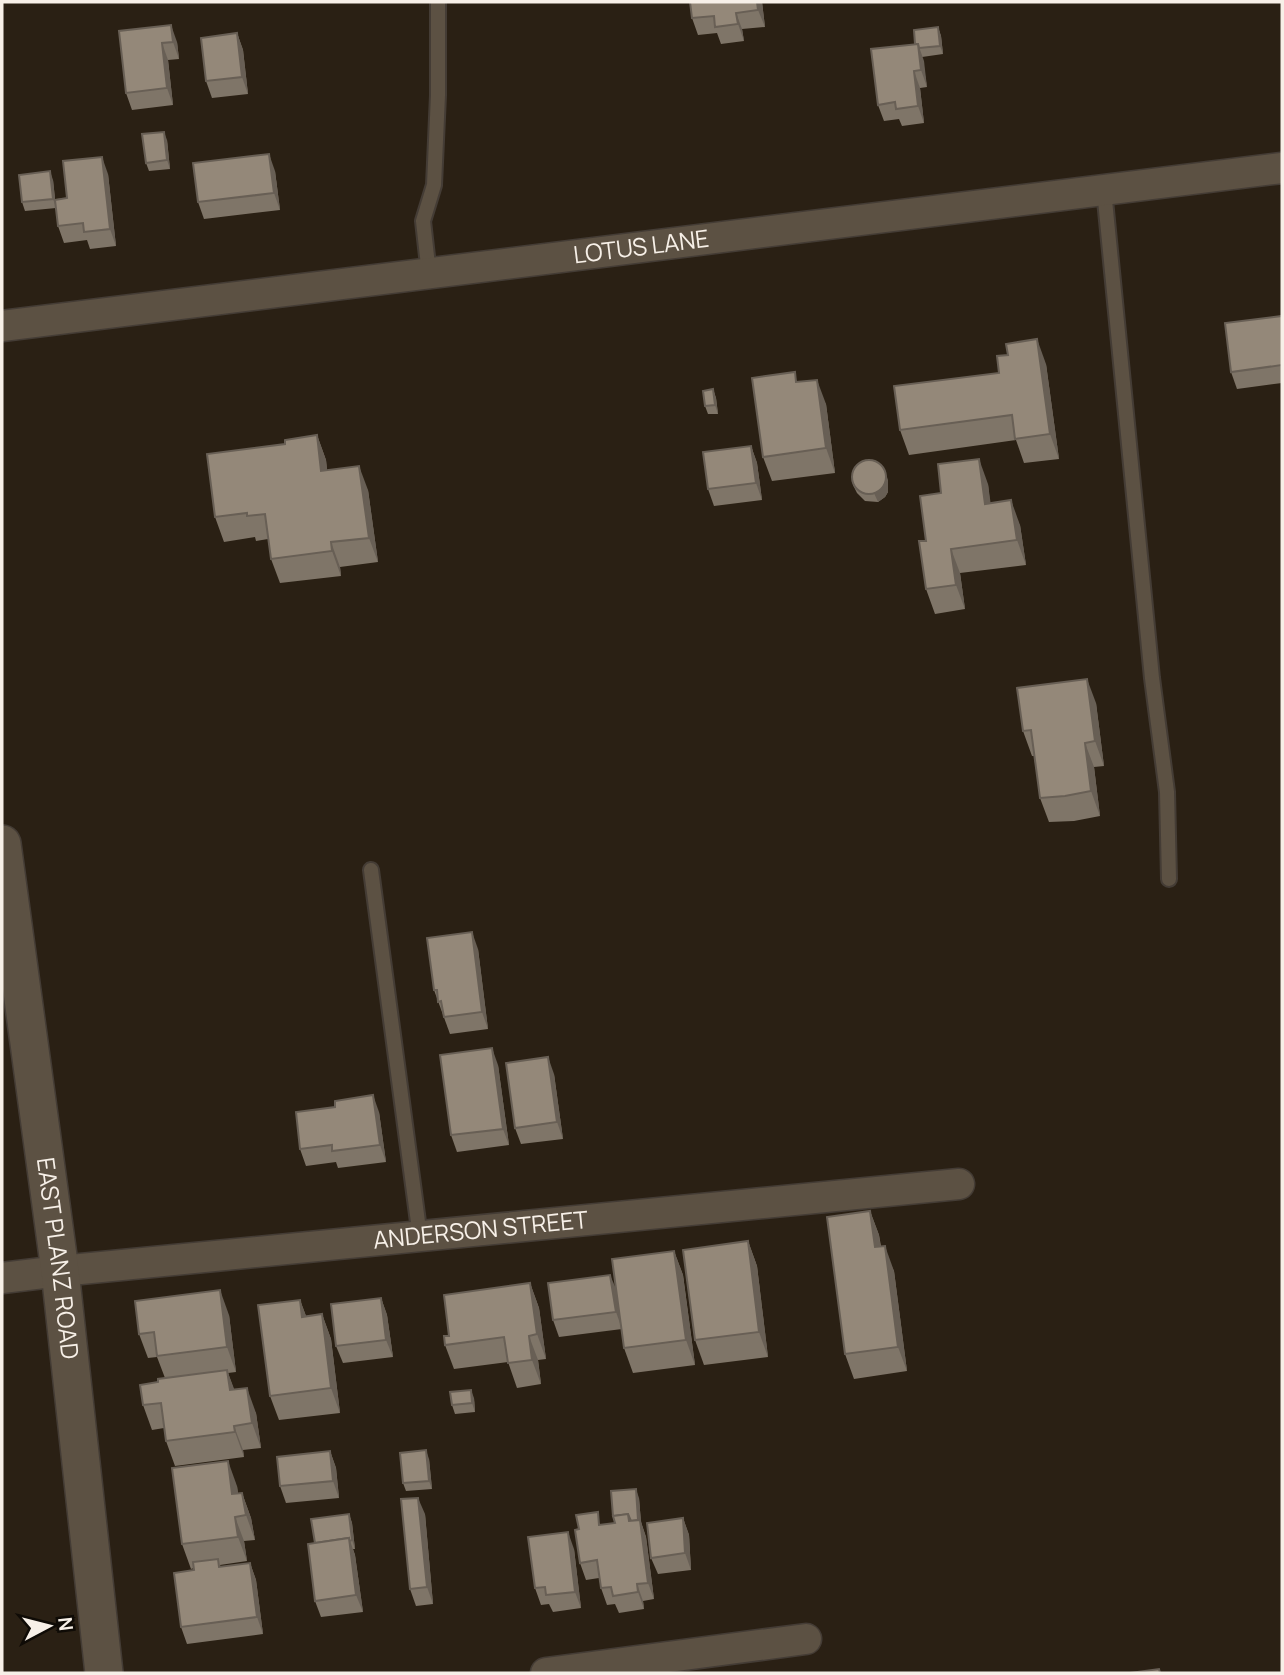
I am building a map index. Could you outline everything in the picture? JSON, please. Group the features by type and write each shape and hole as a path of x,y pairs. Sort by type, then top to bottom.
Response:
{"street":[{"name":"LOTUS LANE","path":"2,326 1282,168"},
{"name":"EAST PLANZ ROAD","path":"2,844 60,1271 104,1673"},
{"name":"ANDERSON STREET","path":"2,1279 60,1271 959,1184"},
{"path":"547,1673 806,1639"}],"lane":[{"path":"429,274 423,220 434,185 438,2"},
{"path":"1104,190 1152,678 1167,792 1169,879"},
{"path":"371,870 420,1237"}],"building":[{"path":"690,2 757,2 758,10 736,13 738,24 715,27 714,16 692,18"},
{"path":"171,25 173,42 162,43 167,88 126,93 119,31"},
{"path":"938,27 940,46 919,48 918,44 915,44 914,30"},
{"path":"237,33 242,77 206,81 201,38"},
{"path":"918,44 921,70 914,71 918,106 896,109 895,102 878,105 871,49"},
{"path":"164,132 167,160 146,163 142,134"},
{"path":"269,154 274,193 198,202 193,163"},
{"path":"102,157 110,229 84,232 83,223 58,226 55,200 67,198 63,161"},
{"path":"50,171 53,199 22,202 19,175"},
{"path":"1282,316 1282,365 1231,372 1225,323"},
{"path":"1037,339 1050,434 1015,439 1012,415 900,430 894,386 999,373 997,356 1008,355 1006,344"},
{"path":"795,372 796,382 817,380 826,448 763,457 752,378"},
{"path":"713,389 715,405 705,406 703,391"},
{"path":"317,435 321,471 359,466 369,538 331,542 332,551 271,559 265,514 215,517 207,454 285,444 285,440"},
{"path":"751,446 756,483 708,489 703,452"},
{"path":"979,459 985,504 1011,500 1017,540 951,549 956,585 926,589 919,541 926,541 920,496 941,493 938,464"},
{"path":"869,460 881,465 886,477 881,489 869,494 857,489 852,477 857,465"},
{"path":"1087,679 1095,741 1085,743 1091,791 1040,798 1031,730 1023,731 1017,688"},
{"path":"472,932 482,1012 444,1017 437,990 434,990 427,938"},
{"path":"492,1048 503,1129 451,1135 440,1055"},
{"path":"548,1057 557,1122 515,1128 506,1063"},
{"path":"373,1095 380,1145 332,1151 332,1145 300,1149 296,1112 335,1107 335,1101"},
{"path":"870,1211 875,1247 885,1246 898,1347 845,1354 827,1217"},
{"path":"748,1241 759,1332 695,1340 683,1250"},
{"path":"674,1251 686,1340 624,1348 612,1259"},
{"path":"610,1275 616,1312 553,1320 548,1283"},
{"path":"530,1283 537,1334 529,1336 532,1360 508,1363 504,1337 445,1345 444,1336 449,1336 444,1295"},
{"path":"220,1290 227,1347 157,1356 154,1332 139,1334 135,1301"},
{"path":"381,1298 386,1340 336,1346 331,1304"},
{"path":"300,1300 302,1317 322,1314 331,1388 270,1396 258,1305"},
{"path":"227,1370 230,1390 247,1388 252,1423 234,1426 235,1432 166,1441 161,1403 143,1405 140,1385 158,1382 158,1379"},
{"path":"471,1390 472,1403 452,1405 450,1392"},
{"path":"426,1450 429,1481 403,1483 400,1453"},
{"path":"330,1451 333,1481 280,1486 277,1457"},
{"path":"228,1461 232,1494 242,1493 246,1515 235,1517 238,1537 182,1544 172,1468"},
{"path":"636,1489 638,1520 631,1521 628,1514 613,1516 611,1491"},
{"path":"418,1498 427,1587 410,1589 401,1499"},
{"path":"598,1512 599,1525 615,1523 613,1516 628,1514 629,1521 640,1520 648,1583 637,1584 638,1592 613,1596 611,1587 601,1588 597,1560 580,1563 575,1530 579,1529 576,1515"},
{"path":"349,1514 352,1540 349,1541 349,1538 315,1543 311,1519"},
{"path":"683,1518 685,1553 651,1558 647,1523"},
{"path":"568,1532 575,1592 546,1595 545,1587 535,1588 528,1537"},
{"path":"349,1538 356,1595 315,1601 308,1544"},
{"path":"218,1559 219,1567 250,1563 257,1617 181,1627 174,1573 194,1570 193,1562"},
{"path":"1159,1669 1160,1673 1130,1673"}]}
